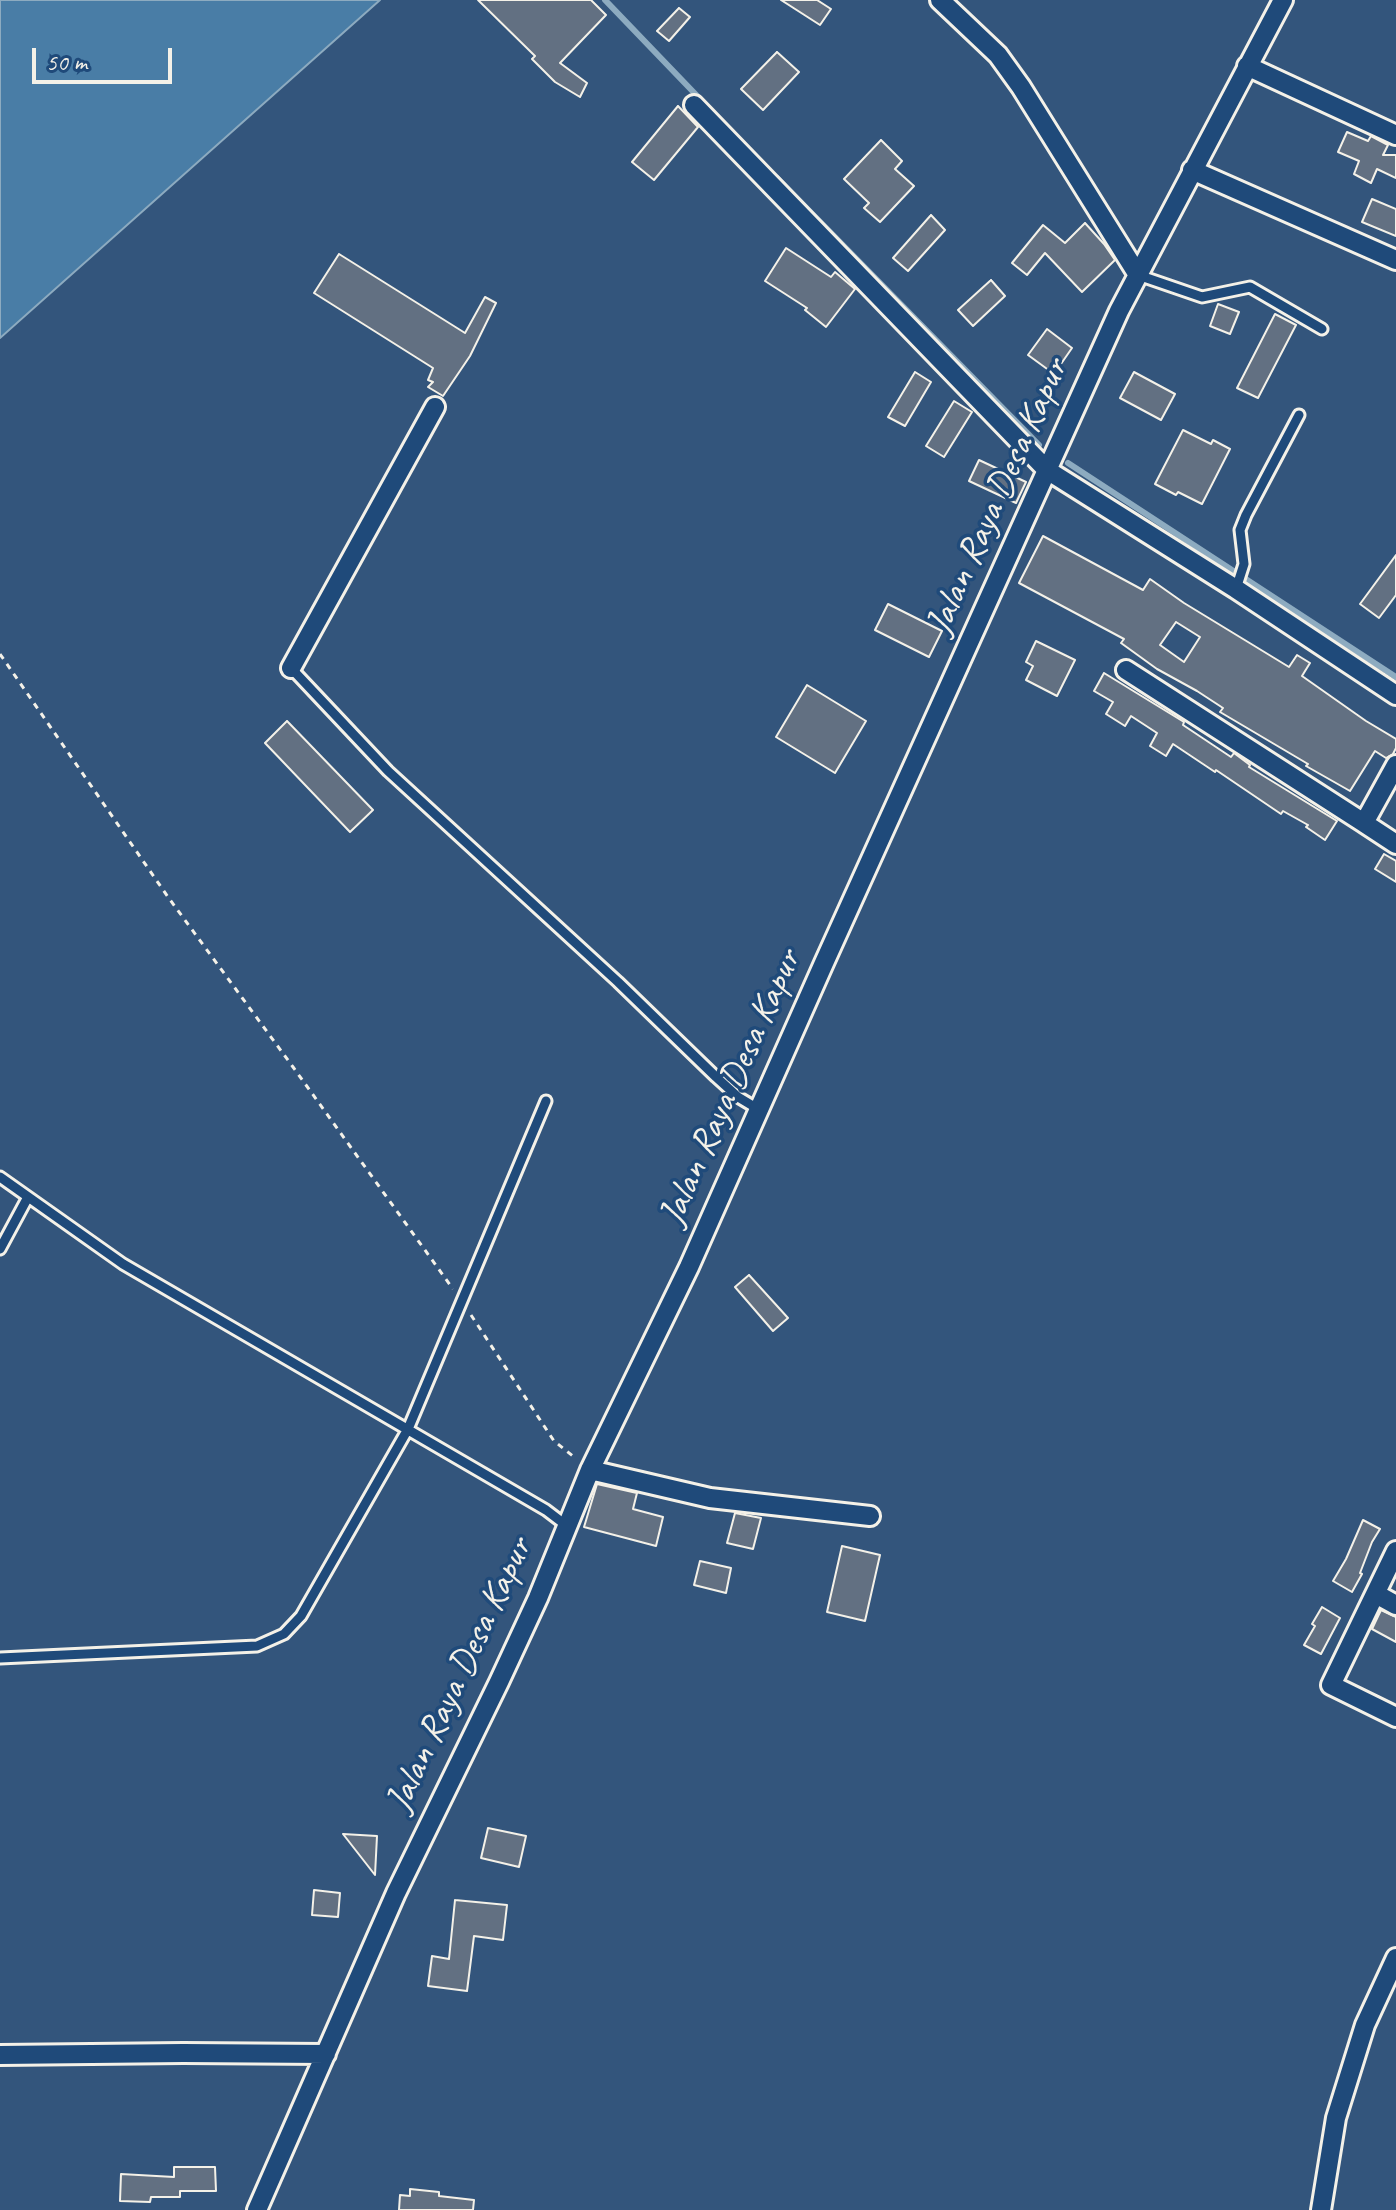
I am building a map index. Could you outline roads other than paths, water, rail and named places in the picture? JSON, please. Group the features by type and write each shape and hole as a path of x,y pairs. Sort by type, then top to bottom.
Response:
{"street":[{"path":"940,0 998,55 1014,77 1138,275"},
{"name":"Jalan Raya Desa Kapur","path":"257,2210 396,1893 538,1598 590,1470 689,1267 1047,470 1138,275 1282,0"},
{"path":"1247,66 1396,135"},
{"path":"694,105 1047,470 1236,588 1396,695"},
{"path":"1192,170 1396,260"},
{"path":"291,668 435,407"},
{"path":"1126,670 1396,844"},
{"path":"1364,823 1396,765"},
{"path":"590,1470 710,1498 870,1516"},
{"path":"1396,1551 1331,1685 1396,1717"},
{"path":"1376,1594 1396,1605"},
{"path":"1321,2210 1336,2118 1365,2025 1396,1958"},
{"path":"0,2055 326,2054"}],"lane":[{"path":"1138,275 1202,297 1250,287 1322,329"},
{"path":"1236,588 1244,564 1240,530 1299,415"},
{"path":"291,668 388,771 618,982 716,1077 738,1097 758,1109"},
{"path":"0,1658 257,1646 284,1634 301,1616 408,1429 546,1101"},
{"path":"0,1177 123,1264 546,1510 567,1526"},
{"path":"0,1249 28,1197"}],"water":[{"path":"0,0 380,0 0,338"}],"waterway":[{"path":"605,0 702,101"},
{"path":"777,178 1039,445"},
{"path":"1068,463 1396,677"}]}
